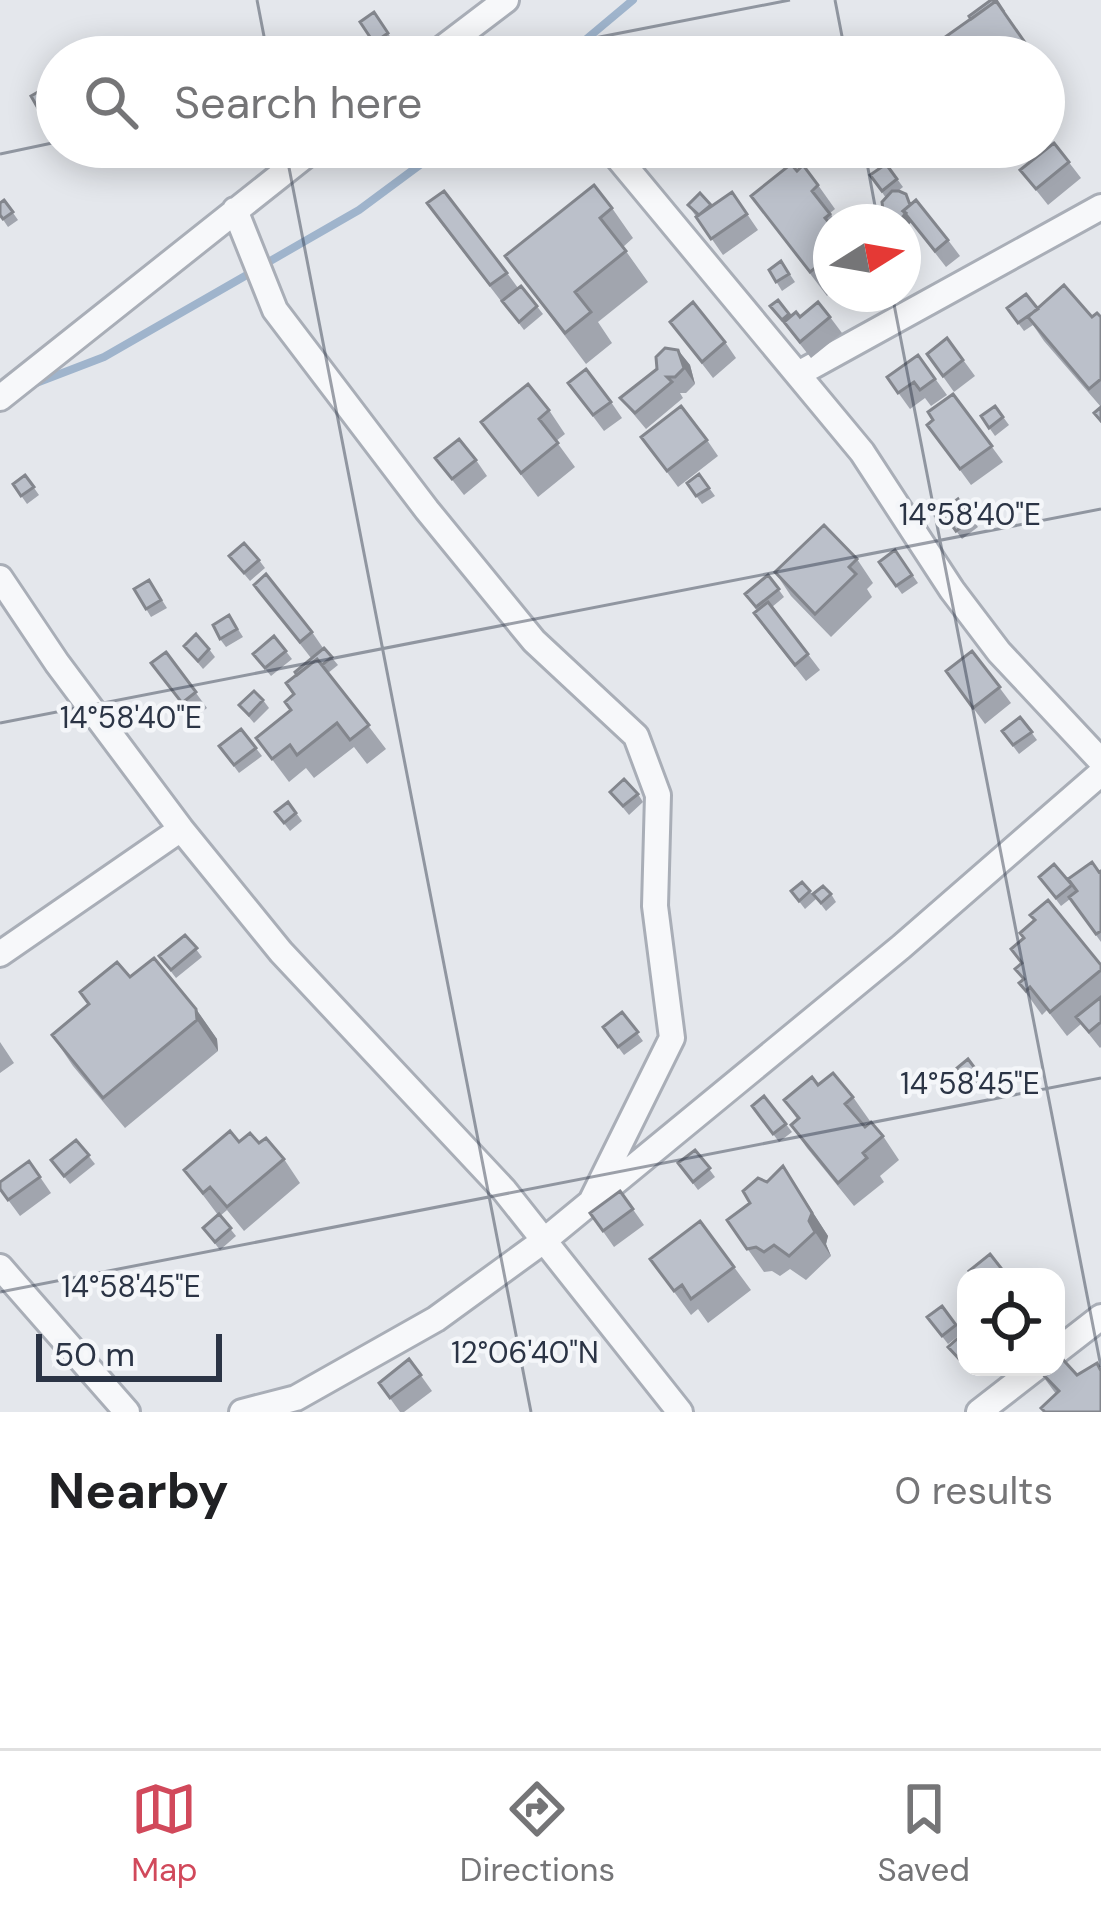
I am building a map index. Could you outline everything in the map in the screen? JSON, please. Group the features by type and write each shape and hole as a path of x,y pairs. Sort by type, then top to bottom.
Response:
{"street":[{"path":"458,36 506,0"},
{"path":"0,398 289,168"},
{"path":"627,168 862,452 952,590 999,652 1101,761"},
{"path":"235,209 275,310 534,641 636,736 651,776 658,796 655,906 672,1038 591,1202"},
{"path":"800,373 1099,212"},
{"path":"0,578 181,829 281,952 546,1239 680,1412"},
{"path":"242,1412 296,1398 396,1342 436,1319 546,1239 902,947 1101,773"},
{"path":"0,954 181,829"},
{"path":"0,1268 127,1412"},
{"path":"1065,1345 1101,1317"},
{"path":"979,1412 1025,1376"}],"building":[{"path":"996,0 1004,12 996,1 971,19 969,16"},
{"path":"996,1 1020,36 947,36"},
{"path":"374,12 388,33 369,36 360,22"},
{"path":"786,168 805,168 818,185 812,191 822,204 813,204 810,272 751,196"},
{"path":"889,168 897,179 882,191 870,175"},
{"path":"1023,168 1062,168 1036,189"},
{"path":"594,185 612,208 600,218 626,251 575,292 591,312 565,333 505,256"},
{"path":"444,191 507,273 490,285 427,203"},
{"path":"892,191 899,191 910,204 882,204"},
{"path":"732,192 747,214 711,239 696,217"},
{"path":"700,193 711,205 699,215 688,205"},
{"path":"4,200 13,212 3,219 0,203"},
{"path":"921,206 948,240 935,251 921,234"},
{"path":"781,261 789,274 776,282 769,270"},
{"path":"1064,285 1092,317 1097,313 1101,317 1101,379 1089,389 1028,317"},
{"path":"521,286 537,306 519,322 502,301"},
{"path":"1026,294 1038,309 1018,323 1007,308"},
{"path":"778,300 789,314 782,320 770,306"},
{"path":"693,302 725,342 702,362 670,322"},
{"path":"813,306 813,312 826,312 830,317 800,342 784,322 796,312 800,317"},
{"path":"947,338 963,360 943,376 927,354"},
{"path":"665,348 678,350 684,368 675,377 667,377 672,382 635,413 620,398 657,369 656,357"},
{"path":"918,355 935,379 920,390 914,382 898,393 887,377"},
{"path":"586,369 611,402 593,415 568,383"},
{"path":"528,384 549,410 539,419 558,443 521,473 481,422"},
{"path":"953,394 992,446 960,469 927,425 933,420 928,412"},
{"path":"681,406 707,440 667,471 641,437"},
{"path":"995,406 1003,417 989,428 981,416"},
{"path":"459,439 476,460 452,479 435,458"},
{"path":"699,474 709,488 696,496 687,483"},
{"path":"25,475 34,487 21,496 13,484"},
{"path":"958,499 972,519 956,531 942,511"},
{"path":"824,525 857,559 849,567 856,574 815,614 775,572"},
{"path":"244,543 259,560 244,573 229,556"},
{"path":"895,550 912,575 896,586 879,562"},
{"path":"266,574 312,632 300,642 254,585"},
{"path":"768,575 779,589 756,607 745,594"},
{"path":"149,580 161,600 146,609 134,589"},
{"path":"768,602 808,654 795,665 754,613"},
{"path":"229,615 237,629 220,639 213,625"},
{"path":"196,634 209,649 198,661 184,646"},
{"path":"274,636 286,651 265,668 253,654"},
{"path":"324,648 332,657 322,665 317,659 297,675 295,672"},
{"path":"972,651 1000,687 973,708 946,671"},
{"path":"166,652 196,692 182,703 151,663"},
{"path":"317,659 369,725 350,740 337,723 297,755 290,745 272,759 256,738 291,710 285,702 294,694 286,683"},
{"path":"254,691 263,700 249,715 239,705"},
{"path":"1020,717 1032,732 1013,745 1002,731"},
{"path":"241,729 256,748 234,765 219,746"},
{"path":"624,779 638,794 623,806 610,792"},
{"path":"288,802 296,813 284,823 275,812"},
{"path":"1092,862 1101,871 1101,931 1096,934 1069,897 1077,891 1068,879"},
{"path":"1054,864 1072,885 1056,898 1039,877"},
{"path":"802,882 810,891 799,901 791,891"},
{"path":"823,886 831,894 821,903 813,894"},
{"path":"1048,900 1101,965 1101,970 1050,1012 1030,987 1026,991 1019,983 1024,979 1015,969 1022,963 1011,949 1035,920 1030,915"},
{"path":"185,935 197,948 171,970 159,956"},
{"path":"154,958 196,1009 197,1020 103,1098 52,1035 89,1004 80,992 117,962 130,977"},
{"path":"1101,997 1101,1022 1089,1032 1076,1017"},
{"path":"622,1012 638,1032 618,1047 603,1027"},
{"path":"968,1059 980,1075 968,1084 957,1068"},
{"path":"833,1073 853,1097 845,1104 865,1127 871,1122 883,1136 863,1153 867,1158 838,1183 791,1125 799,1118 784,1100 812,1077 818,1085"},
{"path":"764,1096 786,1124 773,1134 752,1106"},
{"path":"230,1131 239,1142 250,1133 259,1143 266,1138 284,1159 227,1207 210,1187 203,1193 184,1170"},
{"path":"76,1140 89,1155 64,1176 51,1160"},
{"path":"695,1150 710,1168 693,1182 678,1163"},
{"path":"29,1161 40,1177 8,1200 0,1182"},
{"path":"783,1166 812,1213 809,1221 815,1232 789,1256 774,1245 764,1252 747,1249 727,1220 750,1203 743,1191 758,1178 767,1182"},
{"path":"620,1191 633,1209 603,1231 590,1213"},
{"path":"219,1214 231,1228 215,1242 203,1228"},
{"path":"700,1221 734,1267 691,1299 682,1285 674,1291 650,1259"},
{"path":"990,1254 1001,1268 973,1268"},
{"path":"942,1306 956,1325 942,1336 927,1317"},
{"path":"409,1359 421,1375 390,1398 379,1383"},
{"path":"1065,1362 1077,1375 1097,1363 1101,1412 1045,1412 1041,1408 1059,1391 1045,1376 1065,1376"}],"waterway":[{"path":"590,36 633,0"},
{"path":"265,264 359,210 416,168"},
{"path":"31,385 104,357 252,272"}]}
